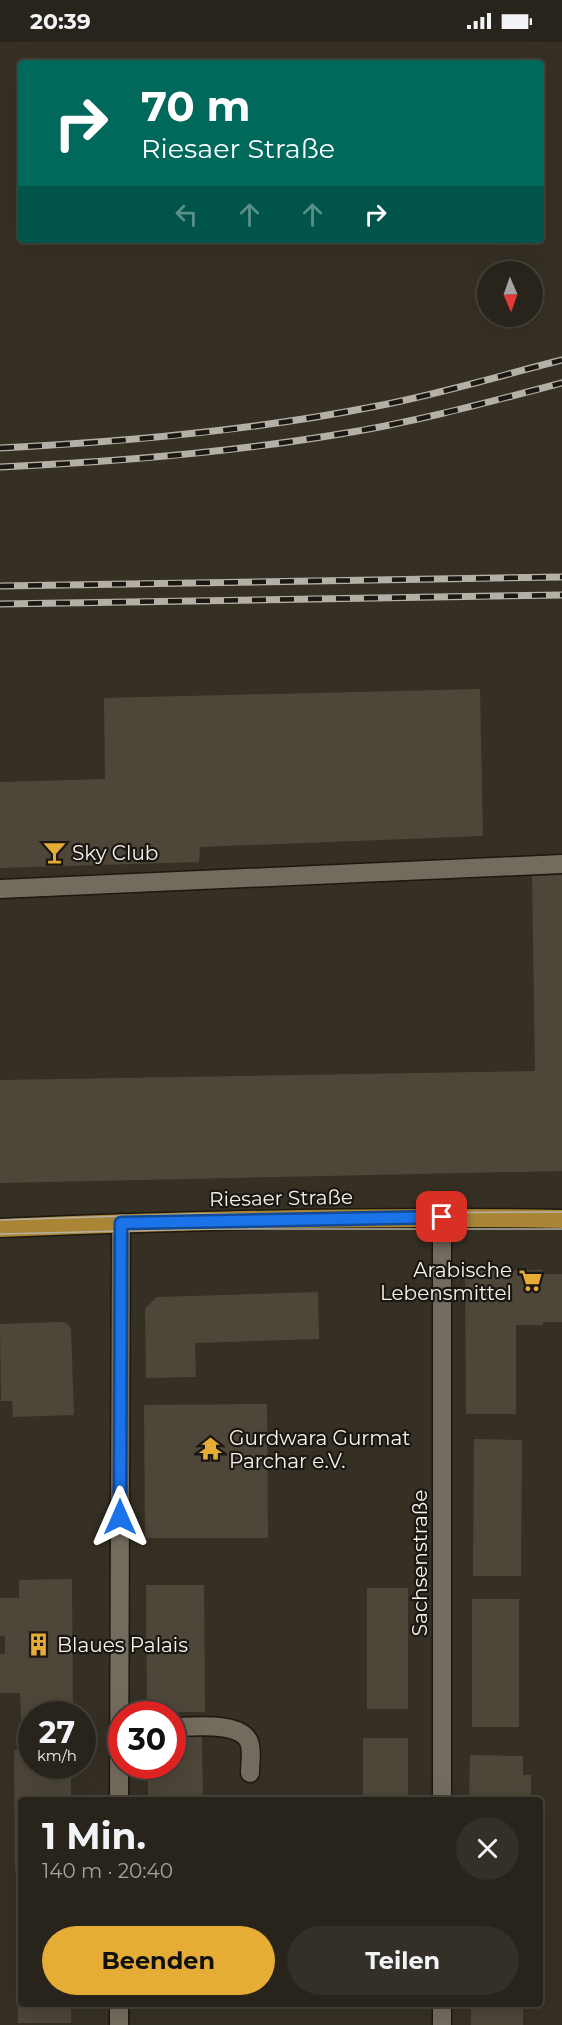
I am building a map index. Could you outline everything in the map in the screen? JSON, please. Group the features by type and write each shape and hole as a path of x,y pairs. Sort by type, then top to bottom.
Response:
{"main road":[{"name":"Riesaer Straße","path":"0,1228 121,1223 442,1217 562,1219"}],"street":[{"path":"0,889 562,864"},
{"name":"Sachsenstraße","path":"442,1217 442,1797"},
{"path":"120,1701 121,1223"},
{"path":"186,1727 219,1727 234,1729 244,1734 250,1743 250,1773"},
{"path":"119,1779 119,1797"},
{"path":"119,2007 119,2025"},
{"path":"442,2007 442,2025"}],"building":[{"path":"480,689 483,836 200,847 199,862 0,868 0,782 105,779 104,698"},
{"path":"562,875 562,1171 0,1183 0,1080 535,1071 532,876"},
{"path":"543,1270 543,1274 562,1274 562,1322 516,1325 516,1414 466,1414 465,1278 475,1271"},
{"path":"318,1292 319,1339 195,1343 196,1377 146,1378 145,1309 157,1297"},
{"path":"67,1323 71,1329 74,1415 13,1417 12,1401 1,1401 0,1324"},
{"path":"267,1404 268,1538 145,1538 144,1405"},
{"path":"474,1439 522,1440 521,1576 473,1576"},
{"name":"Blaues Palais","path":"72,1579 73,1701 20,1701 20,1693 0,1693 0,1654 5,1654 5,1636 0,1636 0,1598 19,1598 19,1580"},
{"path":"146,1585 204,1585 205,1712 186,1712 186,1701 147,1701"},
{"path":"367,1588 408,1588 408,1709 367,1709"},
{"path":"472,1599 519,1599 519,1727 472,1727"},
{"path":"186,1737 202,1737 203,1797 148,1797 148,1779 186,1779"},
{"path":"363,1738 408,1738 408,1797 363,1797"},
{"path":"14,1750 18,1750 18,1779 71,1779 71,1797 18,1797 18,1871 15,1871"},
{"path":"470,1755 523,1756 523,1775 531,1775 531,1797 469,1797"},
{"path":"17,1903 18,2007 71,2007 71,2023 18,2023"},
{"path":"471,2007 523,2007 523,2025 471,2025"}],"tram line":[{"path":"0,1220 189,1214 562,1212"},
{"path":"0,1234 205,1229 562,1229"}],"railway":[{"path":"0,448 140,439 280,423 396,402 562,360"},
{"path":"0,467 170,456 298,441 424,418 562,383"},
{"path":"0,586 562,577"},
{"path":"0,604 562,595"}],"place":[{"name":"Sky Club","path":"54,853"},
{"name":"Arabische Lebensmittel","path":"530,1281"},
{"name":"Gurdwara Gurmat Parchar e.V.","path":"211,1449"},
{"name":"Blaues Palais","path":"39,1645"}],"route":[{"path":"120,1517 121,1223 442,1217"}]}
